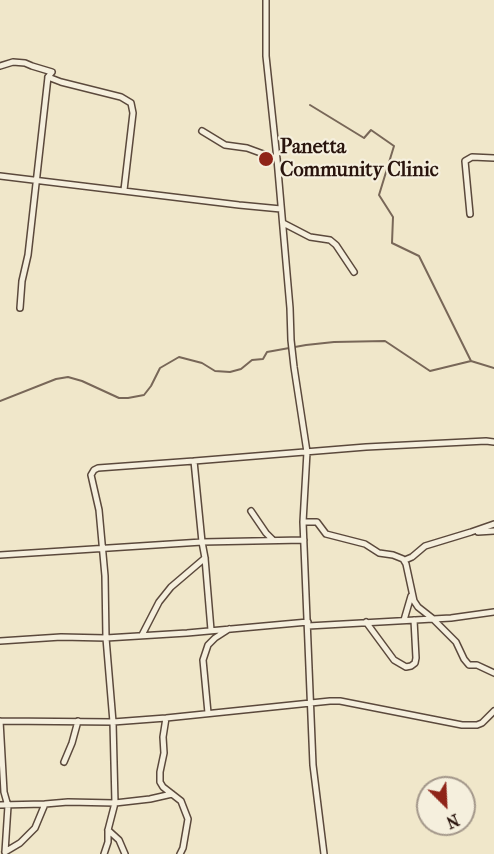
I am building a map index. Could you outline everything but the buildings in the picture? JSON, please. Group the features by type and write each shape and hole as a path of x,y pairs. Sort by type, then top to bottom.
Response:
{"street":[{"path":"266,0 266,56 278,159 291,340 307,452 303,522 313,765 324,854"},
{"path":"0,66 20,61 52,72 48,77 20,308"},
{"path":"48,77 121,97 131,103 133,113 124,190"},
{"path":"202,131 225,145 247,148 278,159"},
{"path":"470,214 465,161 472,157 494,158"},
{"path":"0,176 281,209"},
{"path":"283,223 310,237 330,240 354,272"},
{"path":"104,854 116,803 113,722 106,638 105,576 99,510 91,475 94,470 376,446 494,442"},
{"path":"194,461 211,630"},
{"path":"251,511 273,540"},
{"path":"303,522 319,522 326,534 365,544 376,552 405,560 425,546 494,524"},
{"path":"471,532 494,531"},
{"path":"0,555 202,542 304,540"},
{"path":"142,635 159,602 171,587 205,558"},
{"path":"405,560 414,601 418,607 456,642 469,665 477,665 494,673"},
{"path":"404,620 412,592"},
{"path":"0,641 61,637 106,638 231,628 451,618 494,612"},
{"path":"366,622 394,660 406,667 415,663 416,658 414,620"},
{"path":"208,713 203,660 208,645 231,628"},
{"path":"4,853 8,806 4,792 0,721 113,722 340,701 462,725 477,725 494,711"},
{"path":"166,718 160,782 184,805 188,819 180,854"},
{"path":"64,762 78,721"},
{"path":"0,806 68,802 116,803 172,794"},
{"path":"4,853 20,843 35,828 45,804"},
{"path":"108,830 118,840 125,854"}],"waterway":[{"path":"310,105 364,138 371,130 394,146 379,195 393,217 392,243 419,256 471,361 494,368"},
{"path":"0,401 56,379 68,377 119,398 128,398 144,395 160,368 179,357 202,363 215,371 230,372 241,369 252,360 263,359 267,352 334,342 385,341 430,371 471,361"}],"place":[{"name":"Panetta Community Clinic","path":"266,159"}]}
